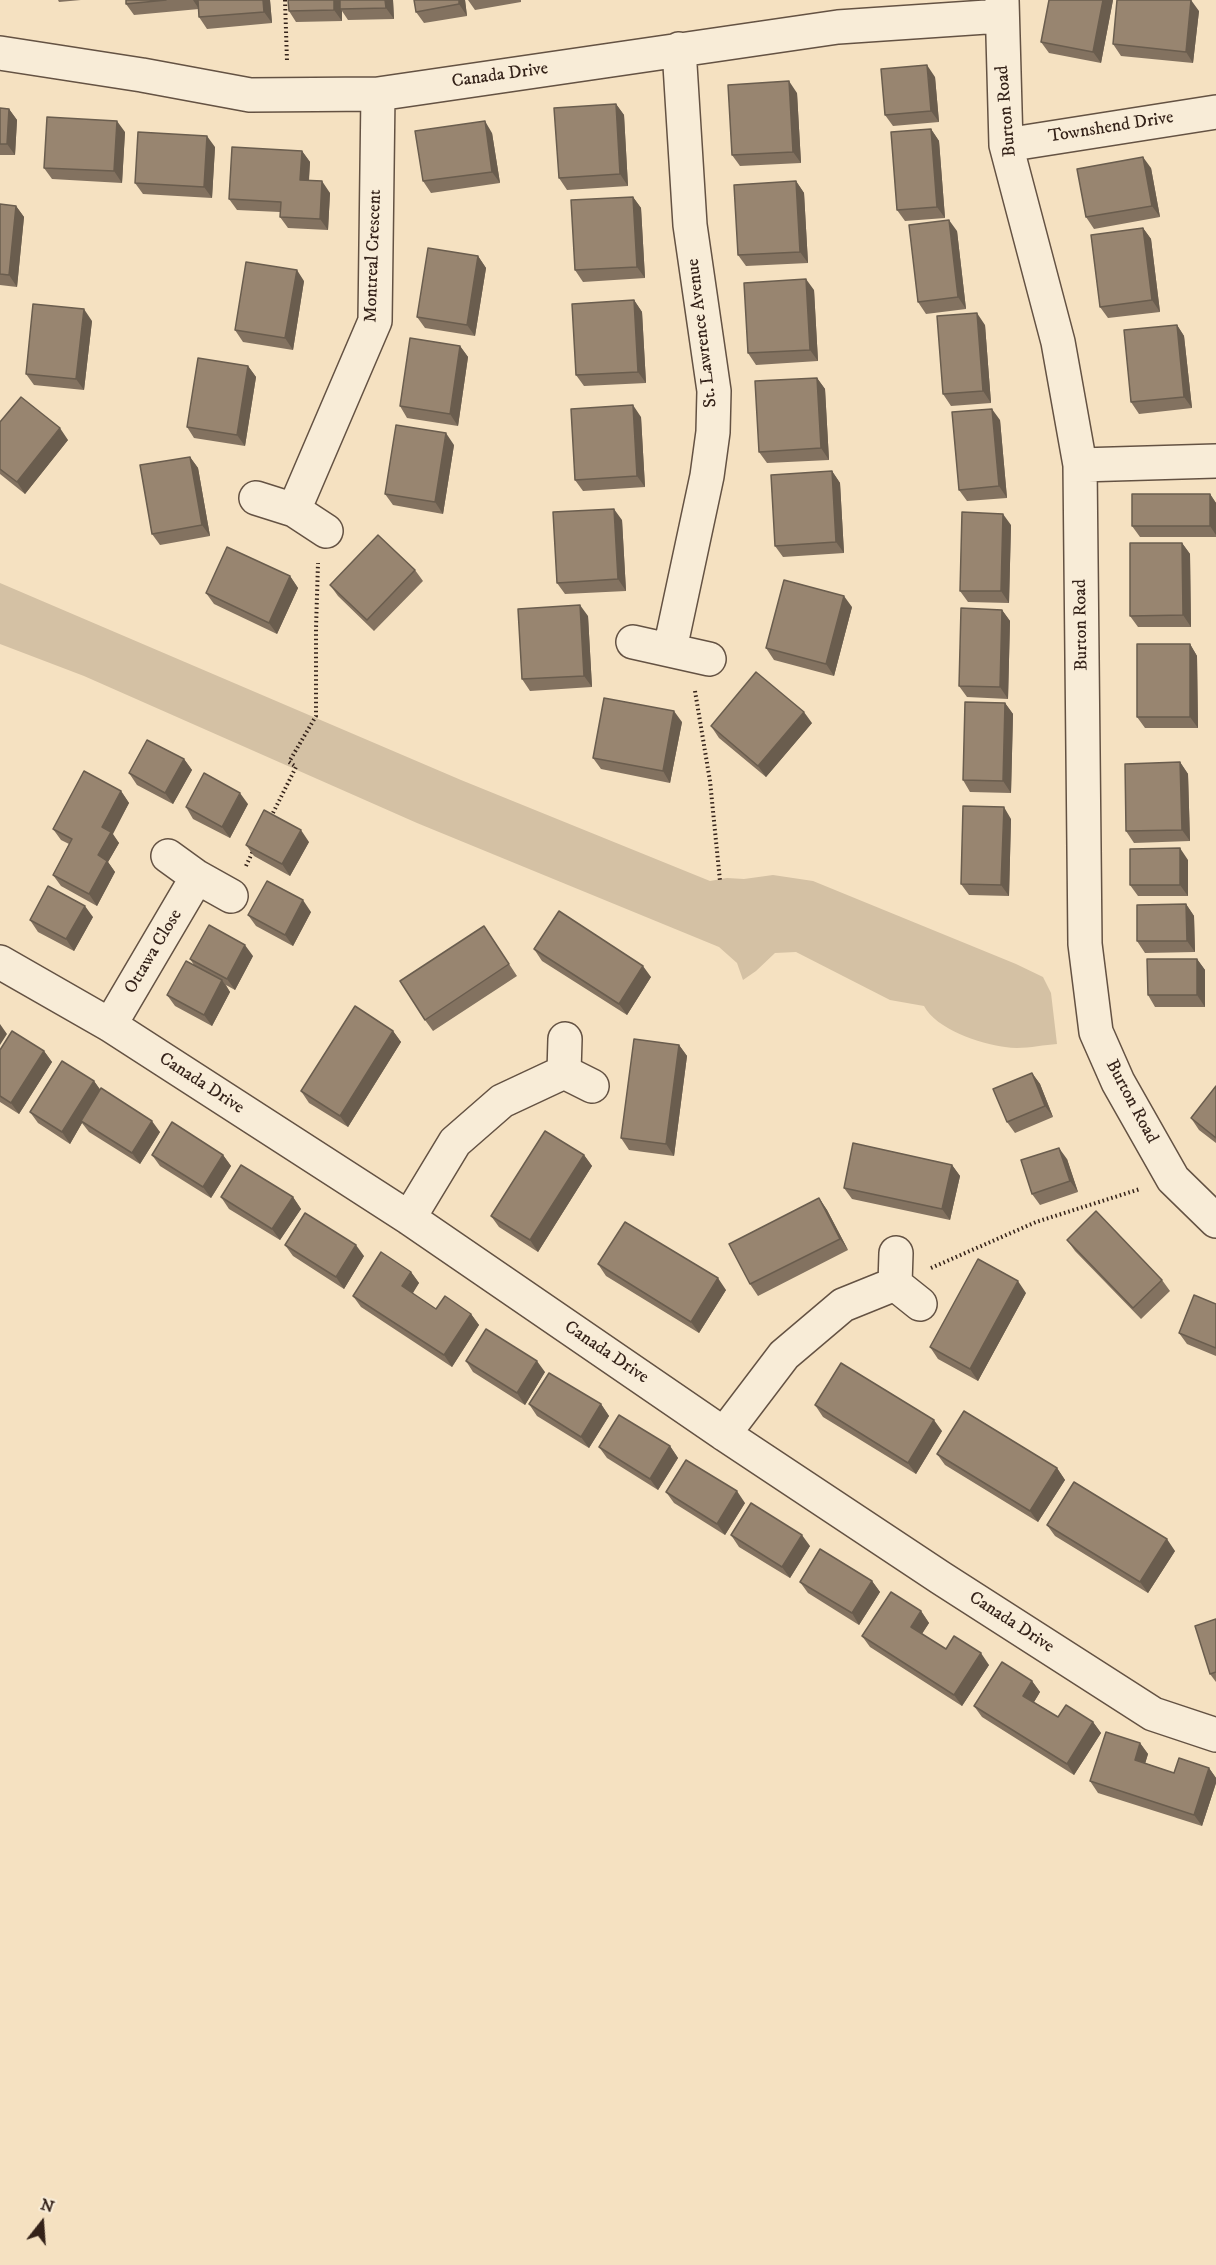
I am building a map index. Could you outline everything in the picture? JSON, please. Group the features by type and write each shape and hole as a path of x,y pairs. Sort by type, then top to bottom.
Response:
{"street":[{"name":"Canada Drive","path":"0,53 142,75 250,95 378,94 838,27 1002,8"},
{"name":"Burton Road","path":"1002,8 1006,145 1058,342 1080,465 1085,944 1096,1032 1118,1082 1173,1179 1216,1221"},
{"name":"St. Lawrence Avenue","path":"680,49 690,225 714,391 713,432 691,655"},
{"name":"Montreal Crescent","path":"313,522 375,321 378,94"},
{"name":"Townshend Drive","path":"1006,145 1216,112"},
{"path":"1080,465 1216,461"},
{"path":"256,498 313,522"},
{"path":"633,642 691,655"},
{"path":"168,856 197,877 231,896"},
{"name":"Ottawa Close","path":"110,1025 177,915 197,877"},
{"name":"Canada Drive","path":"0,962 110,1025 409,1218 724,1434 941,1578 1153,1714 1216,1735"},
{"path":"409,1218 455,1142 502,1101 578,1079 565,1039"},
{"path":"724,1434 784,1354 843,1305 904,1281"}],"path":[{"path":"285,0 287,95"},
{"path":"266,826 296,767 290,762 316,716 313,522"},
{"path":"691,655 710,780 720,881"},
{"path":"231,896 256,846"},
{"path":"904,1281 1036,1222 1173,1179"}],"shaded area":[{"path":"0,583 461,780 710,881 773,875 813,881 1016,964 1043,977 1051,993 1057,1044 1011,1048 972,1039 938,1022 924,1006 890,1000 796,952 775,953 743,980 737,963 719,947 417,823 84,676 0,644"}],"building":[{"path":"126,0 166,0 126,4"},
{"path":"198,0 263,0 264,12 199,17"},
{"path":"288,0 334,0 334,10 289,11"},
{"path":"340,0 385,0 386,8 340,9"},
{"path":"414,0 459,0 459,4 416,12"},
{"path":"1049,0 1103,0 1093,52 1041,42"},
{"path":"1117,0 1191,0 1186,52 1113,44"},
{"path":"927,65 931,111 885,115 881,69"},
{"path":"789,81 793,152 732,155 728,85"},
{"path":"616,104 620,174 559,178 554,108"},
{"path":"0,108 9,109 7,144 0,144"},
{"path":"47,117 117,121 114,171 44,168"},
{"path":"485,121 492,172 423,181 415,131"},
{"path":"931,129 937,207 897,210 891,132"},
{"path":"138,132 207,136 204,187 135,183"},
{"path":"232,147 302,151 300,180 322,181 320,219 280,217 281,202 229,199"},
{"path":"1143,157 1152,206 1086,217 1077,169"},
{"path":"796,181 800,252 738,255 734,185"},
{"path":"633,197 637,267 575,270 571,200"},
{"path":"0,204 16,206 9,275 0,274"},
{"path":"949,220 958,297 918,302 909,225"},
{"path":"1143,228 1152,300 1100,307 1091,235"},
{"path":"428,248 478,256 467,325 417,317"},
{"path":"246,262 297,270 285,338 235,330"},
{"path":"806,279 810,350 748,353 744,283"},
{"path":"634,300 638,372 576,375 572,304"},
{"path":"33,304 84,309 76,379 26,374"},
{"path":"977,313 983,391 943,394 937,316"},
{"path":"1177,325 1184,397 1131,402 1124,330"},
{"path":"410,338 460,346 450,414 400,406"},
{"path":"198,358 248,366 237,435 187,427"},
{"path":"817,378 821,448 759,452 755,381"},
{"path":"21,397 60,428 17,482 0,469 0,422"},
{"path":"633,405 637,476 575,480 571,409"},
{"path":"992,409 999,486 959,490 952,412"},
{"path":"396,425 446,433 435,502 385,494"},
{"path":"190,457 202,525 152,534 140,465"},
{"path":"832,471 836,542 775,546 771,475"},
{"path":"1132,494 1210,494 1210,526 1132,526"},
{"path":"614,509 618,579 557,583 553,512"},
{"path":"962,512 1003,514 1001,591 960,591"},
{"path":"378,535 415,570 367,620 330,585"},
{"path":"1130,543 1182,543 1183,615 1130,616"},
{"path":"227,547 290,576 269,623 206,593"},
{"path":"784,580 844,596 826,664 766,648"},
{"path":"580,605 584,676 522,679 518,609"},
{"path":"961,608 1002,610 1000,687 959,686"},
{"path":"1137,644 1190,644 1190,717 1137,717"},
{"path":"756,672 804,712 758,766 711,726"},
{"path":"604,698 674,711 663,771 593,758"},
{"path":"965,702 1005,703 1003,781 963,780"},
{"path":"147,740 184,759 165,793 129,773"},
{"path":"1180,762 1182,830 1126,831 1125,764"},
{"path":"84,771 121,791 102,827 111,832 98,855 107,861 89,894 53,875 72,839 53,829"},
{"path":"204,773 240,793 222,827 186,807"},
{"path":"963,806 1004,807 1001,885 961,884"},
{"path":"264,810 301,830 282,864 246,845"},
{"path":"1180,848 1180,885 1130,885 1130,849"},
{"path":"267,881 303,900 285,935 248,915"},
{"path":"48,886 85,906 66,939 30,920"},
{"path":"1186,904 1187,941 1137,941 1137,905"},
{"path":"559,911 643,966 619,1004 534,949"},
{"path":"209,925 245,945 227,979 190,959"},
{"path":"484,926 509,964 425,1020 400,981"},
{"path":"1147,959 1197,959 1197,995 1148,995"},
{"path":"186,961 222,980 204,1015 167,995"},
{"path":"355,1006 393,1031 340,1116 301,1091"},
{"path":"12,1031 44,1051 11,1103 0,1096 0,1050"},
{"path":"634,1039 679,1045 666,1144 621,1138"},
{"path":"62,1061 94,1081 62,1132 30,1112"},
{"path":"1032,1073 1045,1106 1007,1122 993,1089"},
{"path":"1216,1086 1216,1138 1191,1118"},
{"path":"101,1088 152,1121 132,1153 81,1121"},
{"path":"172,1122 223,1155 203,1187 152,1155"},
{"path":"545,1131 584,1155 530,1240 491,1216"},
{"path":"853,1143 952,1165 942,1209 844,1188"},
{"path":"1059,1148 1070,1181 1032,1194 1021,1160"},
{"path":"241,1165 293,1197 272,1229 221,1197"},
{"path":"819,1198 840,1239 750,1284 729,1244"},
{"path":"1096,1211 1162,1280 1133,1308 1067,1240"},
{"path":"305,1213 356,1245 336,1277 285,1245"},
{"path":"625,1222 718,1278 691,1322 598,1264"},
{"path":"381,1252 411,1272 402,1286 436,1309 445,1296 471,1314 444,1355 353,1296"},
{"path":"978,1259 1018,1281 970,1369 930,1347"},
{"path":"1194,1295 1216,1304 1216,1348 1179,1333"},
{"path":"486,1329 537,1361 517,1393 466,1361"},
{"path":"841,1363 934,1420 908,1463 815,1405"},
{"path":"549,1373 601,1404 581,1437 529,1404"},
{"path":"964,1411 1057,1468 1030,1511 937,1454"},
{"path":"619,1415 670,1446 650,1479 599,1447"},
{"path":"686,1460 737,1491 717,1524 666,1492"},
{"path":"1074,1482 1167,1539 1140,1582 1047,1525"},
{"path":"751,1503 802,1535 782,1567 731,1535"},
{"path":"820,1549 872,1581 852,1613 800,1582"},
{"path":"891,1592 921,1611 911,1627 946,1649 954,1636 981,1653 954,1695 862,1636"},
{"path":"1216,1619 1216,1672 1210,1674 1195,1626"},
{"path":"1002,1662 1032,1681 1023,1696 1058,1717 1066,1705 1093,1722 1067,1764 974,1706"},
{"path":"1106,1732 1140,1743 1135,1760 1174,1773 1179,1758 1209,1768 1194,1815 1090,1781"}]}
